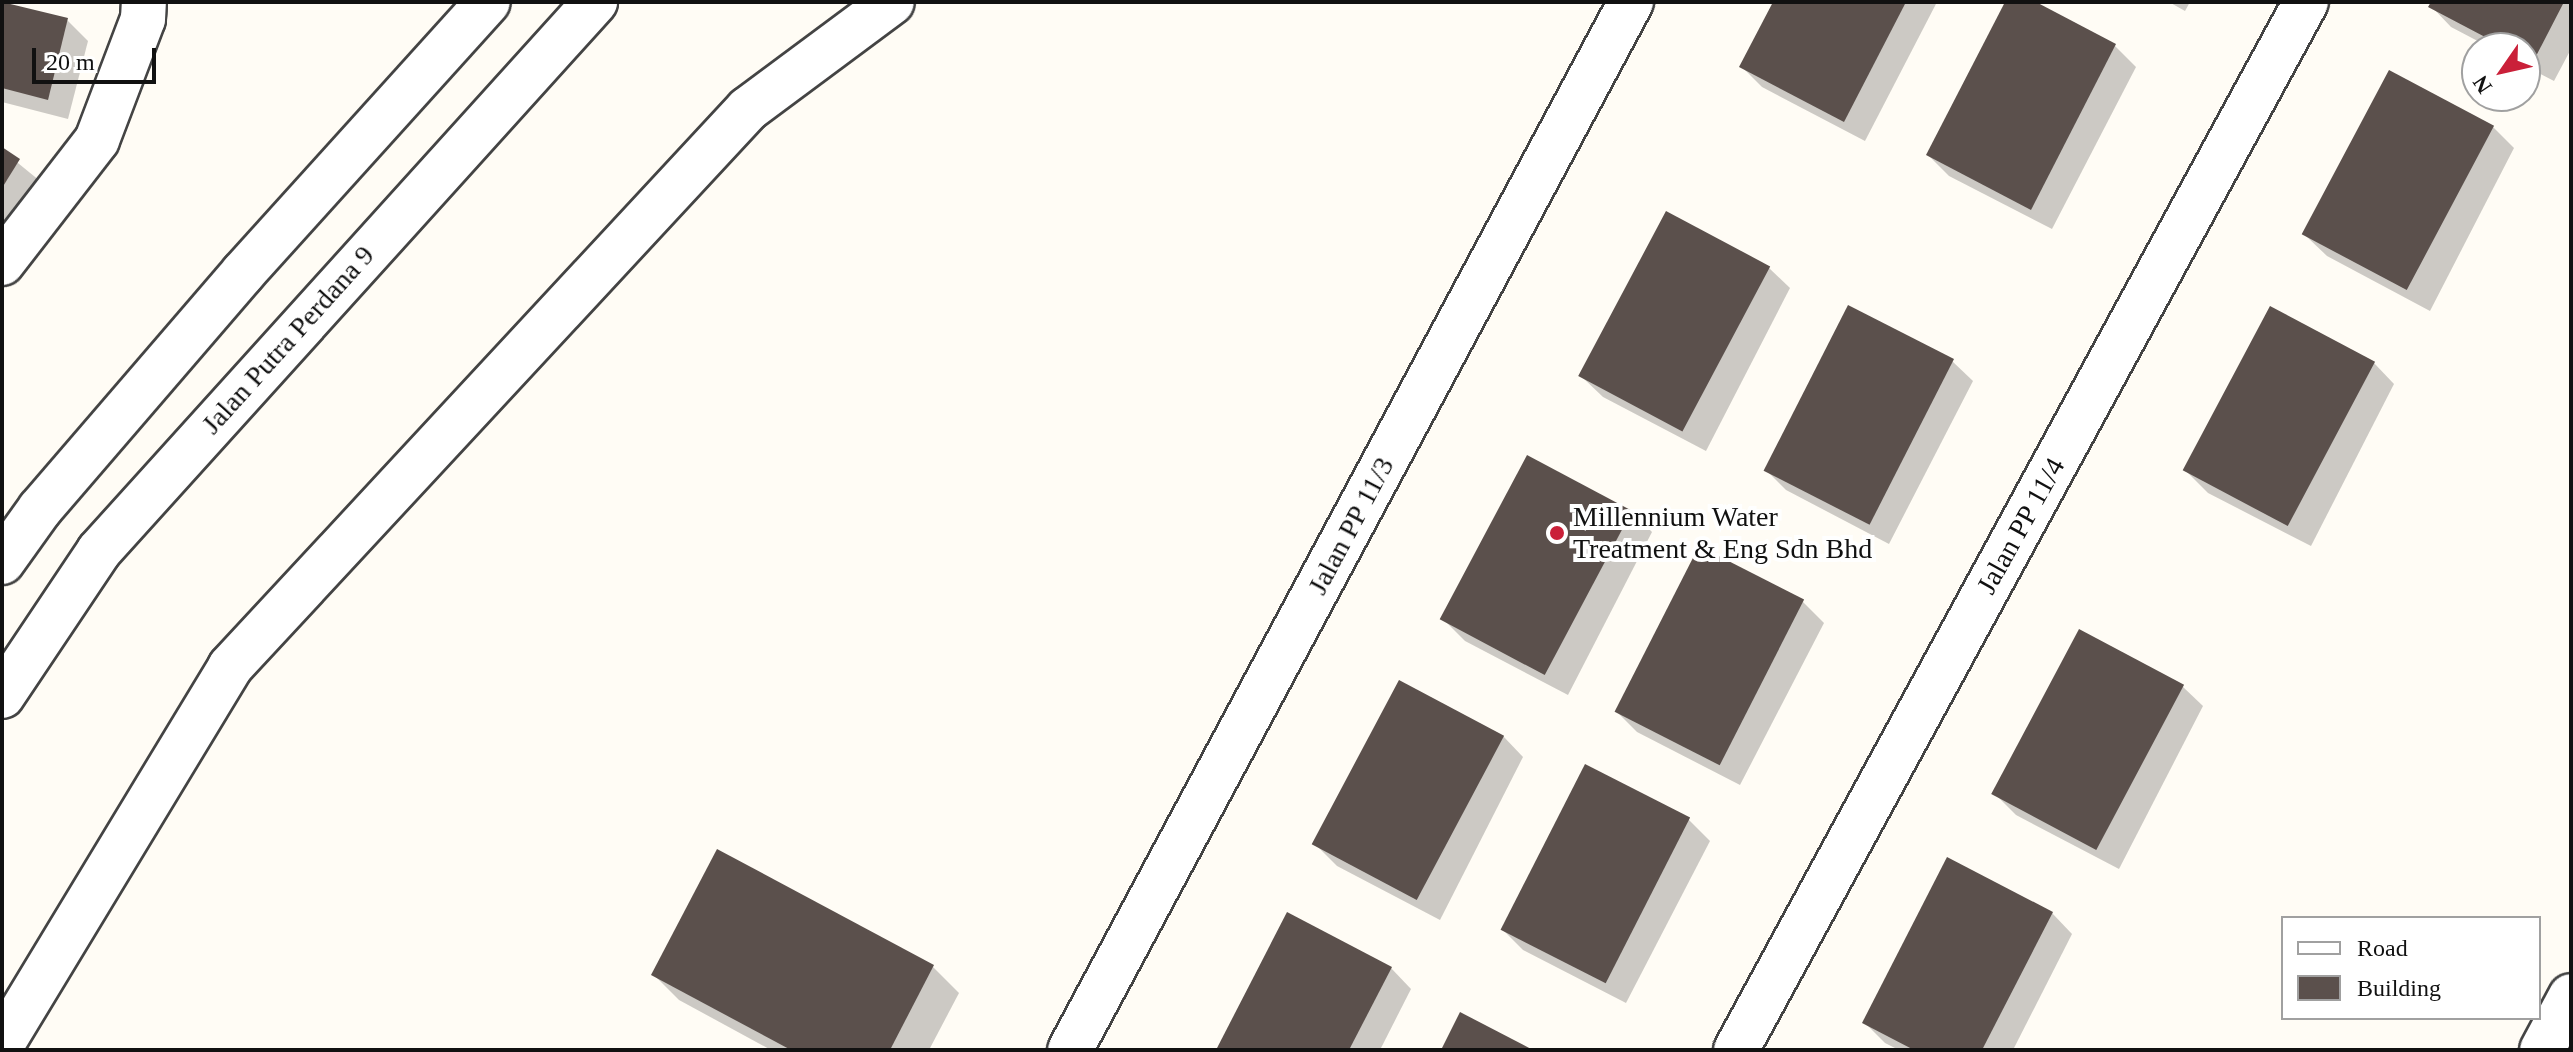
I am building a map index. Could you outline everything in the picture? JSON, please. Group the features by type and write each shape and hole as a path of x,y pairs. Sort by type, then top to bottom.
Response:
{"street":[{"path":"2,263 97,140 143,19 144,2"},
{"path":"2,562 40,509 243,273 488,2"},
{"name":"Jalan Putra Perdana 9","path":"2,696 99,551 595,2"},
{"path":"2,1044 230,667 748,109 892,2"},
{"name":"Jalan PP 11/3","path":"1070,1050 1631,2"},
{"name":"Jalan PP 11/4","path":"1736,1050 2306,2"},
{"path":"2542,1050 2571,996"}],"building":[{"path":"2,2 68,18 48,100 2,88"},
{"path":"1773,2 1906,2 1844,122 1739,67"},
{"path":"2005,2 2036,2 2116,44 2031,210 1926,155"},
{"path":"2431,2 2564,2 2541,47 2541,32 2476,32 2428,7"},
{"path":"2389,70 2461,108 2461,112 2468,112 2494,126 2407,290 2302,234"},
{"path":"2,147 20,159 2,188"},
{"path":"1666,211 1770,266 1682,432 1578,376"},
{"path":"1848,305 1954,359 1870,525 1764,471"},
{"path":"2270,306 2375,362 2288,526 2183,470"},
{"path":"1527,455 1632,511 1545,675 1440,619"},
{"path":"1699,546 1804,600 1720,765 1615,712"},
{"path":"2079,629 2184,685 2096,850 1991,794"},
{"path":"1399,680 1504,736 1417,900 1312,844"},
{"path":"1585,764 1690,818 1606,983 1501,930"},
{"path":"717,849 934,965 890,1050 791,1050 651,975"},
{"path":"1947,857 2053,912 1982,1050 1914,1050 1862,1023"},
{"path":"1287,912 1392,967 1349,1050 1216,1050"},
{"path":"1460,1012 1533,1050 1441,1050"}],"place":[{"name":"Millennium Water Treatment & Eng Sdn Bhd","path":"1557,533"}]}
